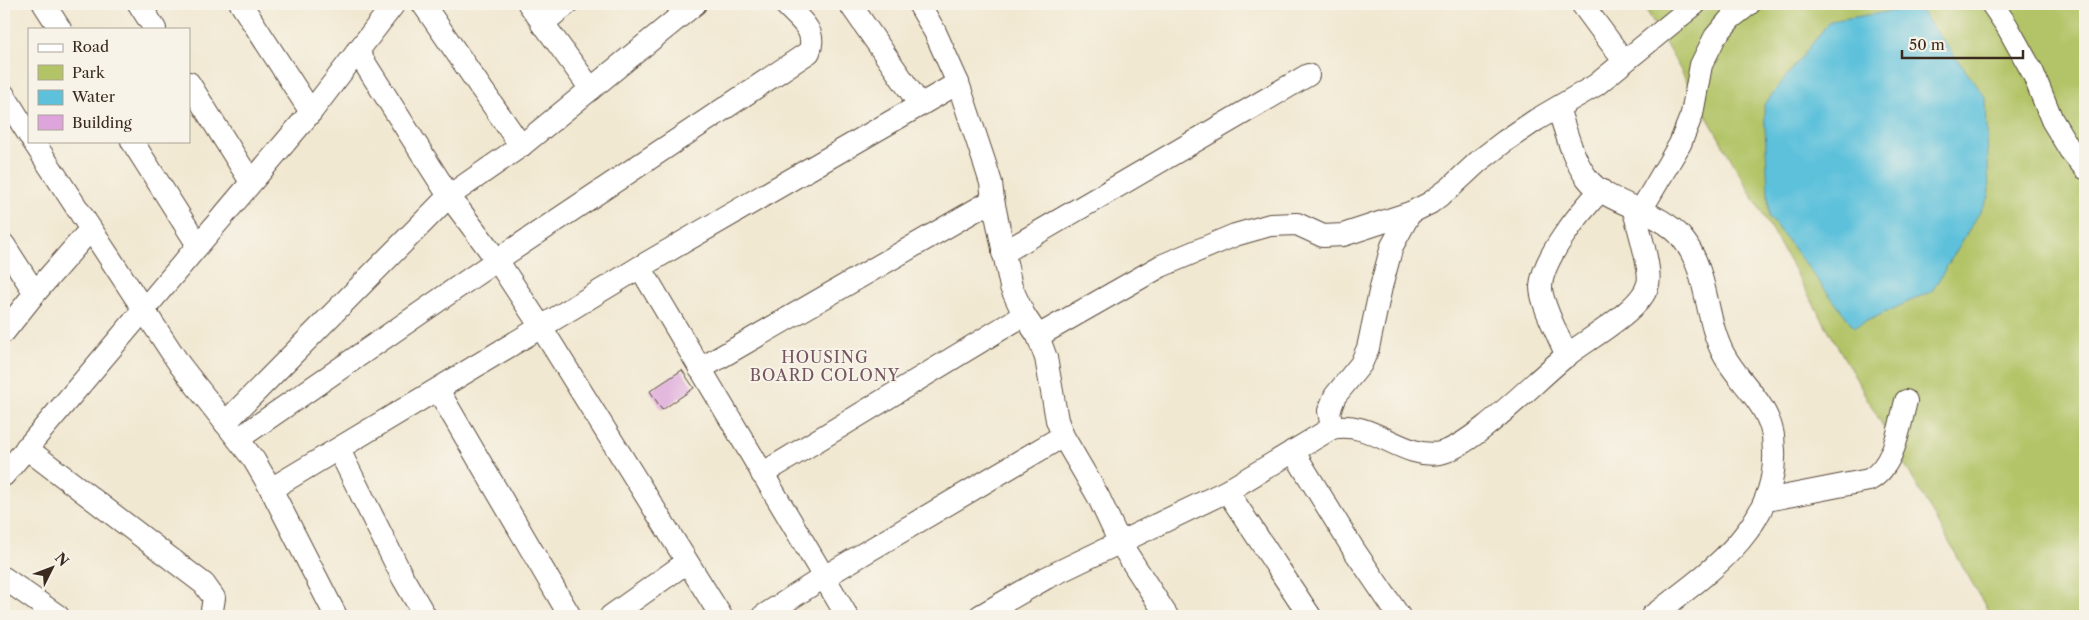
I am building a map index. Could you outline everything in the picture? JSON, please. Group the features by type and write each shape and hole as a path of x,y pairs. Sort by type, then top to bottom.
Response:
{"street":[{"path":"44,4 59,28"},
{"path":"139,4 154,28"},
{"path":"241,4 311,112"},
{"path":"4,475 311,112 394,4"},
{"path":"423,4 521,146"},
{"path":"529,4 590,89"},
{"path":"542,24 567,4"},
{"path":"232,431 449,196 521,146 696,4"},
{"path":"232,431 497,260 809,52 813,42 810,32 785,4"},
{"path":"850,4 920,105"},
{"path":"919,4 935,32 958,83 988,174 1011,287 1024,315 1038,336 1046,358 1057,420 1063,436 1098,496 1120,543 1167,616"},
{"path":"1582,4 1624,61"},
{"path":"1038,336 1161,266 1234,235 1270,225 1296,224 1323,236 1344,235 1410,213 1430,203 1452,187 1479,161 1504,141 1596,85 1695,4"},
{"path":"980,616 1046,578 1227,491 1332,428 1344,425 1356,427 1425,454 1442,453 1461,444 1483,428 1567,356 1629,310 1643,296 1649,283 1648,267 1637,208 1680,144 1692,114 1701,65 1712,44 1731,18 1749,4"},
{"path":"1992,4 2007,26 2033,74 2052,120 2070,150 2085,168"},
{"path":"357,51 449,196 497,260 541,327 721,616"},
{"path":"1003,253 1308,75"},
{"path":"272,489 640,267 958,83"},
{"path":"190,85 251,182"},
{"path":"4,95 28,132"},
{"path":"1558,108 1579,166 1588,180 1601,190 1661,220 1682,237 1699,266 1710,316 1724,354 1760,404 1772,431 1774,465 1767,500 1748,531 1715,566 1652,616"},
{"path":"34,142 180,365 232,431 272,489 336,616"},
{"path":"133,142 198,245"},
{"path":"1567,356 1543,298 1541,287 1544,274 1558,244 1579,213 1601,190"},
{"path":"700,369 992,200"},
{"path":"1332,428 1329,412 1335,396 1360,364 1368,348 1392,246 1410,213"},
{"path":"4,332 90,230"},
{"path":"4,245 35,293"},
{"path":"640,267 847,616"},
{"path":"762,474 1024,315"},
{"path":"438,390 570,616"},
{"path":"1767,500 1869,480 1878,475 1889,458 1906,401"},
{"path":"763,616 824,577 1063,436"},
{"path":"26,448 204,584 214,598 211,616"},
{"path":"339,450 403,578 425,616"},
{"path":"1293,451 1354,550 1399,616"},
{"path":"1227,491 1310,616"},
{"path":"611,616 687,562"},
{"path":"4,578 58,616"}],"green space":[{"path":"1643,4 2085,4 2085,616 1991,616"}],"water":[{"path":"1918,7 1986,98 1989,197 1932,291 1854,327 1769,217 1764,105 1830,21"}],"building":[{"path":"682,370 694,388 662,410 650,391"}],"district":[{"name":"HOUSING BOARD COLONY","path":"825,366"}]}
